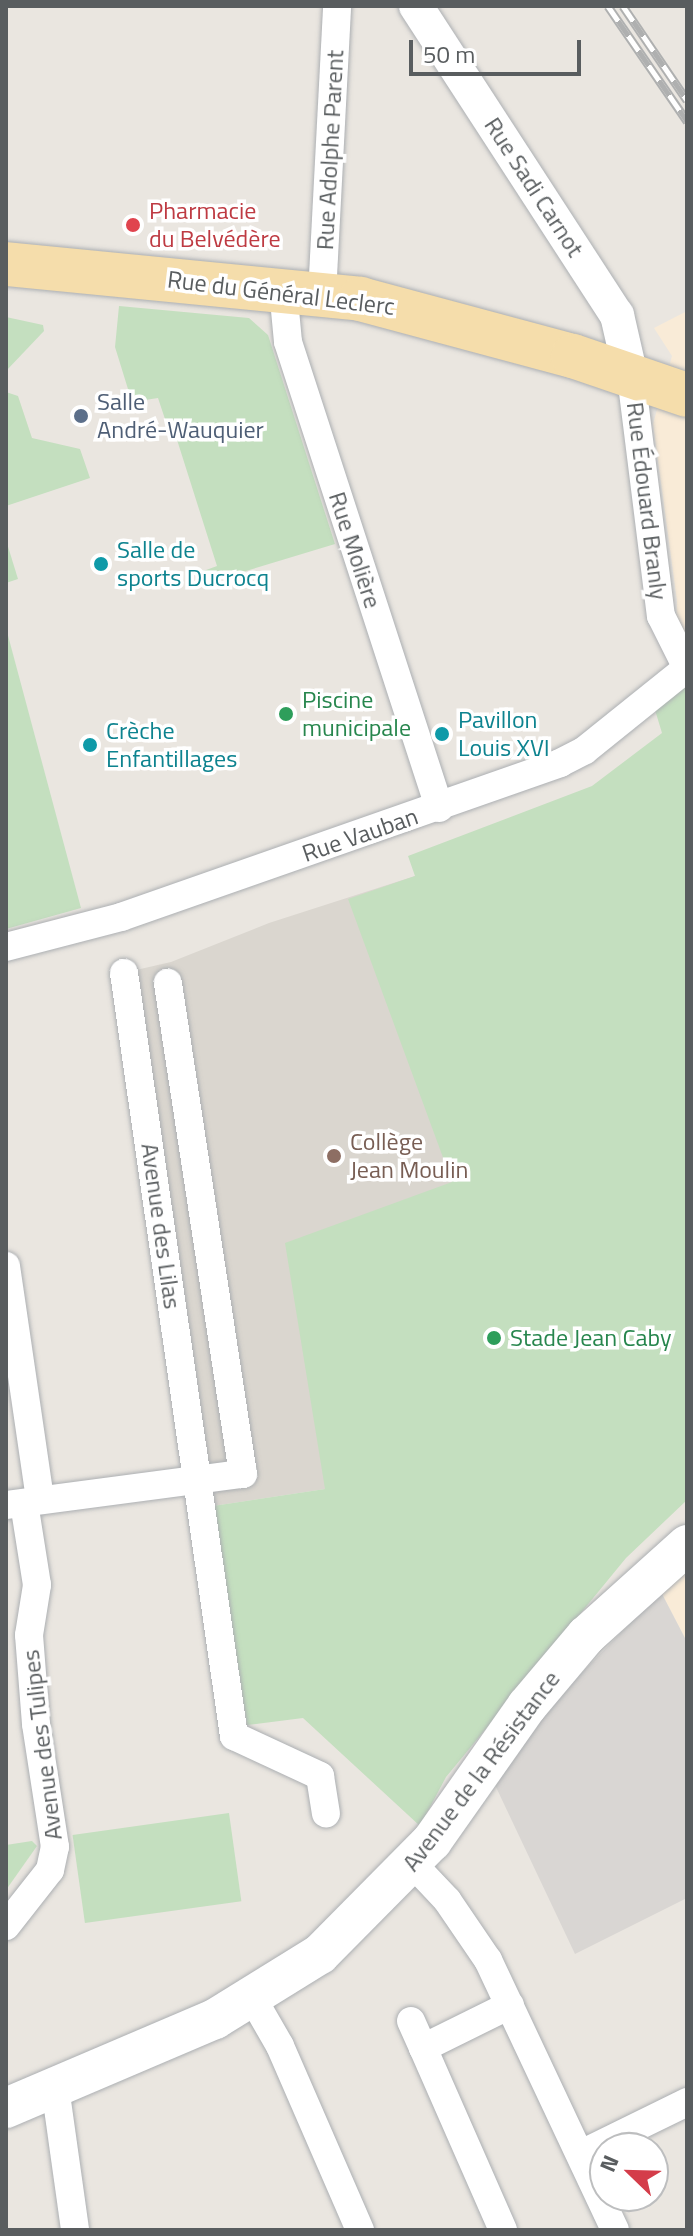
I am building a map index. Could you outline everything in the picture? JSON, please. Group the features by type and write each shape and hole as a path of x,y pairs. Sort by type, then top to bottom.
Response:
{"main road":[{"name":"Rue du Général Leclerc","path":"6,264 303,292 426,314 687,395"},
{"name":"Avenue de la Résistance","path":"6,2108 253,1999 332,1943 413,1864 561,1665 631,1591 687,1545"}],"street":[{"name":"Rue Adolphe Parent","path":"303,292 337,6"},
{"name":"Rue Sadi Carnot","path":"416,6 617,315 631,376"},
{"name":"Rue Molière","path":"303,292 288,342 439,808"},
{"name":"Rue Édouard Branly","path":"631,376 661,616 687,668"},
{"name":"Rue Vauban","path":"6,947 108,921 439,808 573,757 687,668"},
{"name":"Avenue des Lilas","path":"124,973 234,1736 320,1776 326,1814"},
{"path":"23,1503 243,1474 168,983"},
{"name":"Avenue des Tulipes","path":"6,1266 23,1503 37,1585 29,1635 36,1724 55,1847 50,1870 6,1926"},
{"path":"413,1864 469,1929 510,2005 615,2230"},
{"path":"253,1999 280,2046 360,2230"},
{"path":"423,2048 510,2005"},
{"path":"411,2021 503,2230"},
{"path":"55,2087 75,2230"},
{"path":"581,2154 687,2102"}],"shaded area":[{"path":"687,311 687,638 675,647 677,601 653,424 672,356 654,328"},
{"name":"Collège Jean Moulin","path":"415,876 564,1342 325,1489 213,1506 136,970 171,962 269,923"},
{"path":"687,1570 687,1642 661,1592"},
{"path":"661,1592 687,1642 687,1898 575,1954 495,1785 553,1702"}],"green space":[{"path":"119,306 249,318 268,335 335,544 213,581 198,573 217,566 172,424 167,425 158,398 132,402 115,347"},
{"path":"6,317 43,325 44,331 6,371"},
{"path":"6,392 18,396 32,438 80,449 90,478 6,506"},
{"path":"6,540 18,579 6,583"},
{"path":"6,628 81,908 6,929"},
{"name":"Stade Jean Caby","path":"687,685 687,1500 626,1558 446,1777 420,1826 303,1718 247,1725 213,1506 325,1489 285,1243 452,1182 348,899 415,876 408,856 592,786 662,733 655,710"},
{"path":"229,1813 241,1901 85,1923 73,1835"},
{"path":"32,1841 37,1846 6,1890 6,1845"}],"railway":[{"path":"608,6 687,121"},
{"path":"623,6 687,100"}],"place":[{"name":"Pharmacie du Belvédère","path":"133,225"},
{"name":"Salle André-Wauquier","path":"81,416"},
{"name":"Salle de sports Ducrocq","path":"101,564"},
{"name":"Piscine municipale","path":"286,714"},
{"name":"Pavillon Louis XVI","path":"442,734"},
{"name":"Crèche Enfantillages","path":"90,745"},
{"name":"Collège Jean Moulin","path":"334,1156"},
{"name":"Stade Jean Caby","path":"494,1338"}]}
